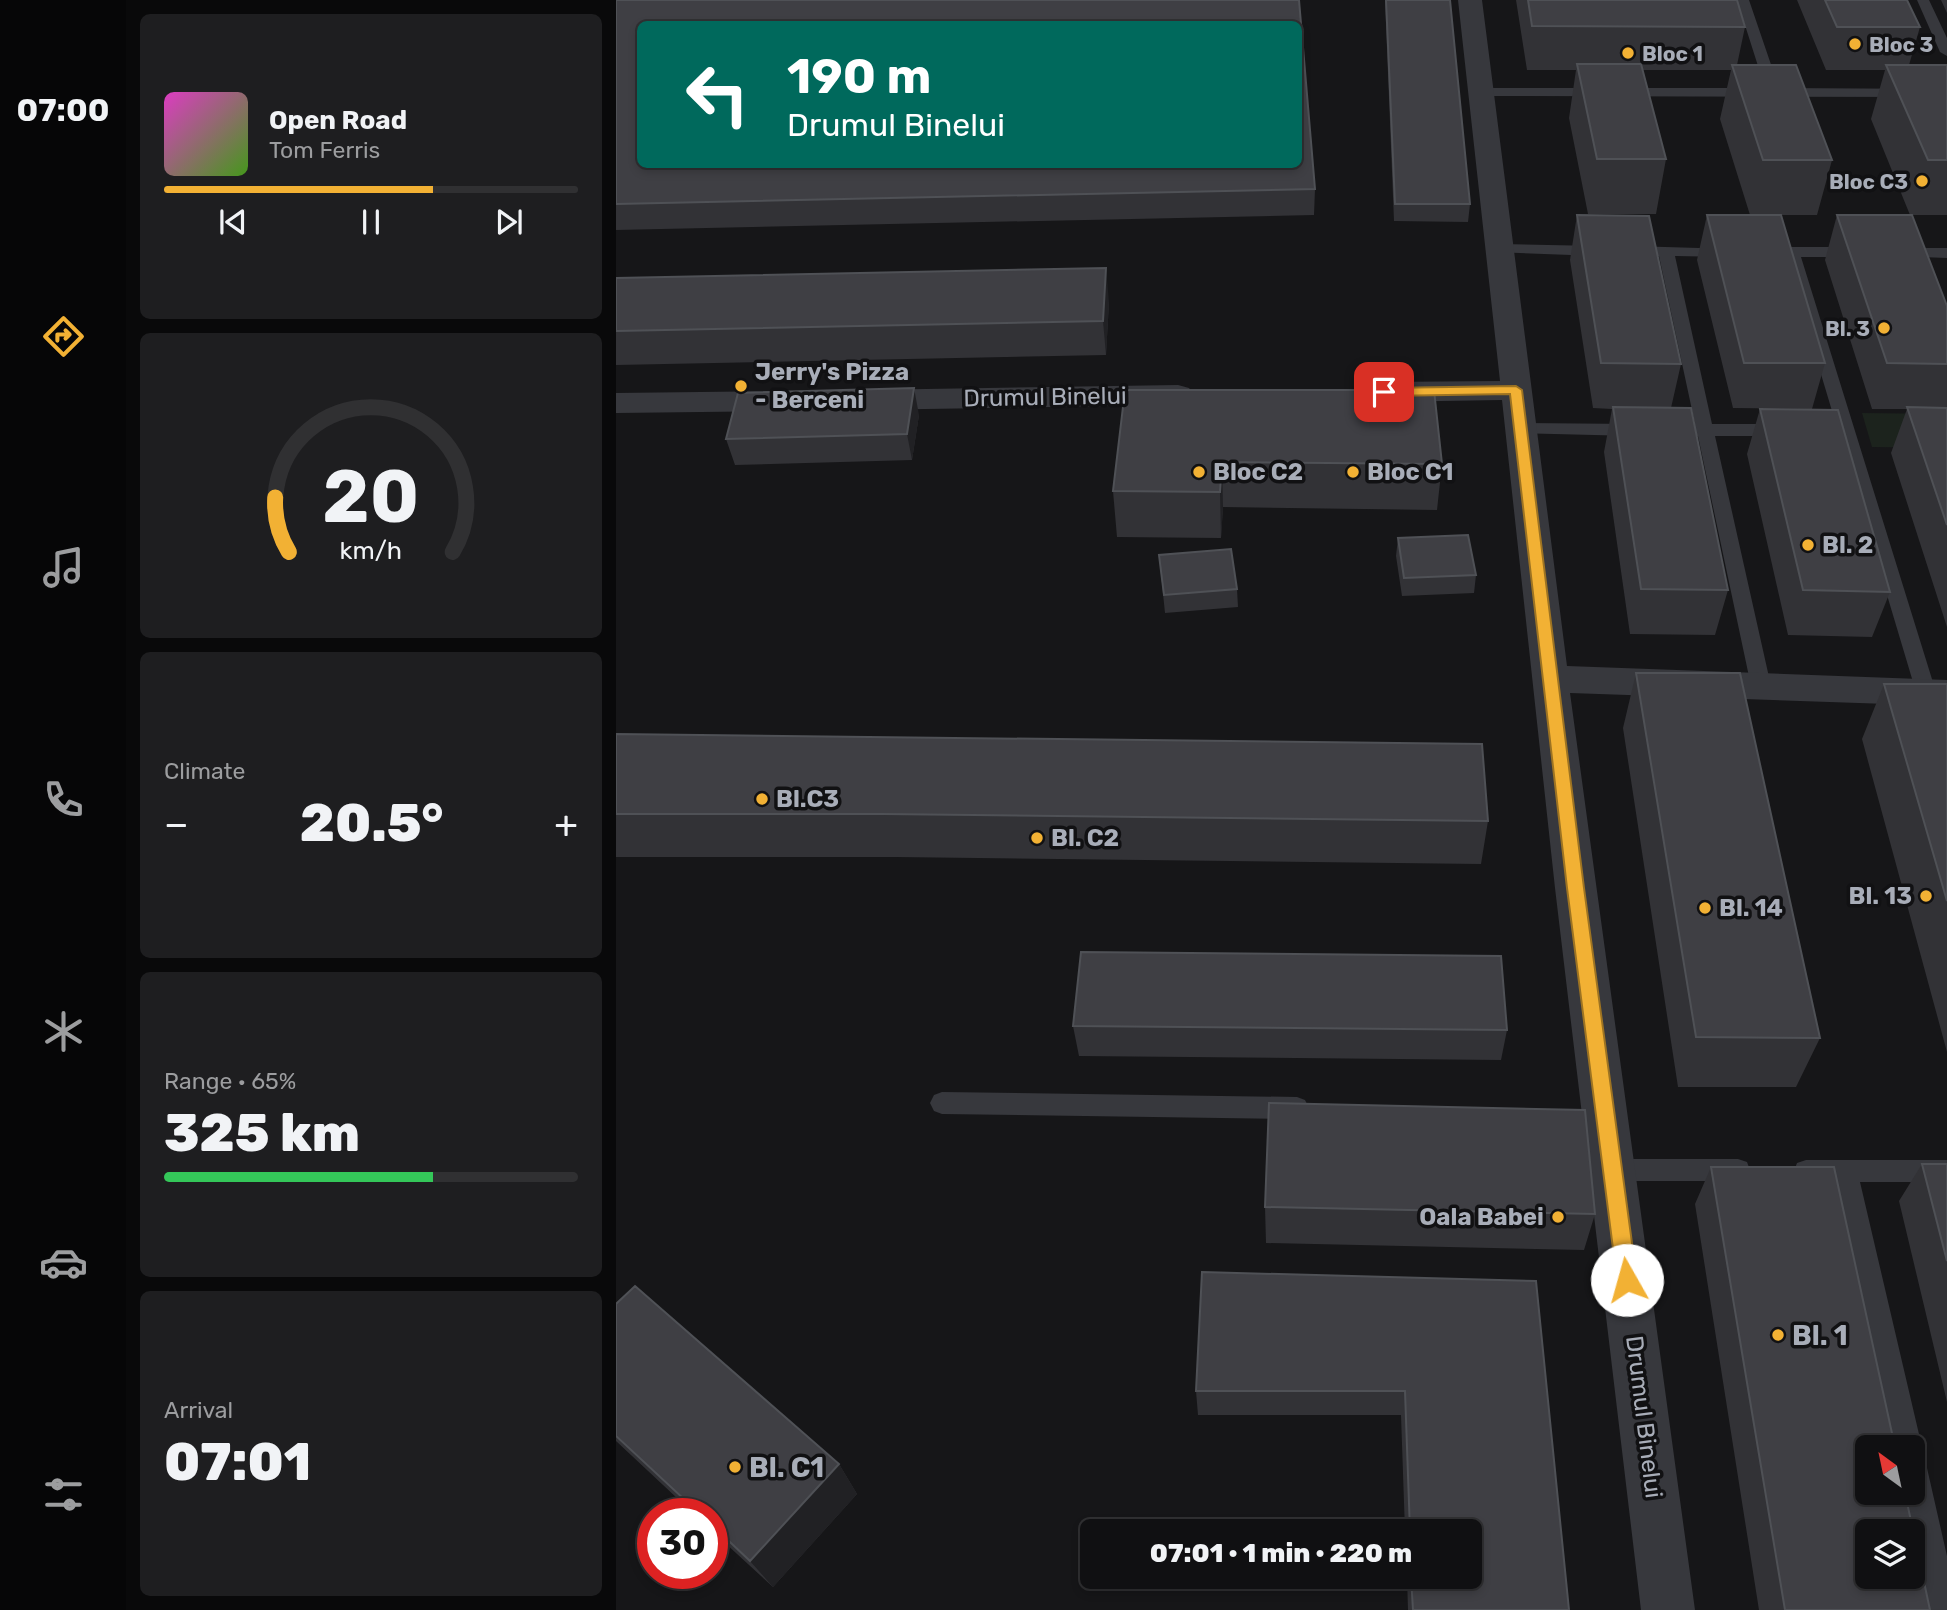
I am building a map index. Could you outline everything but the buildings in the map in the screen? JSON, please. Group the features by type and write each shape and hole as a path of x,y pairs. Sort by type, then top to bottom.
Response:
{"street":[{"name":"Drumul Binelui","path":"1470,0 1551,679 1592,1112 1613,1170 1668,1610"},
{"path":"1356,392 1518,409"},
{"name":"Drumul Binelui","path":"616,403 1202,395"},
{"path":"1551,679 1936,692"}],"lane":[{"path":"1743,0 1743,19 1773,92"},
{"path":"1923,0 1947,52"},
{"path":"1481,92 1947,93"},
{"path":"1499,249 1877,253 1926,259 1947,253"},
{"path":"1666,252 1761,686"},
{"path":"1792,252 1840,431 1936,692"},
{"path":"1518,409 1652,430"},
{"path":"1679,430 1795,430"},
{"path":"942,1103 1315,1108"},
{"path":"1613,1170 1947,1171"},
{"path":"1845,1171 1905,1435"},
{"path":"1921,1505 1945,1610"}],"shaded area":[{"path":"1862,413 1947,414 1947,448 1872,447"}],"place":[{"name":"Bloc 3","path":"1855,44"},
{"name":"Bloc 1","path":"1628,53"},
{"name":"Bloc C3","path":"1922,181"},
{"name":"Bl. 3","path":"1884,328"},
{"name":"Jerry's Pizza - Berceni","path":"741,386"},
{"name":"Bloc C2","path":"1199,472"},
{"name":"Bloc C1","path":"1353,472"},
{"name":"Bl. 2","path":"1808,545"},
{"name":"Bl.C3","path":"762,799"},
{"name":"Bl. C2","path":"1037,838"},
{"name":"Bl. 13","path":"1926,896"},
{"name":"Bl. 14","path":"1705,908"},
{"name":"Oala Babei","path":"1558,1217"},
{"name":"Bl. 1","path":"1778,1335"},
{"name":"Bl. C1","path":"735,1467"}],"route":[{"path":"1384,392 1516,390 1575,888 1627,1280"}]}
